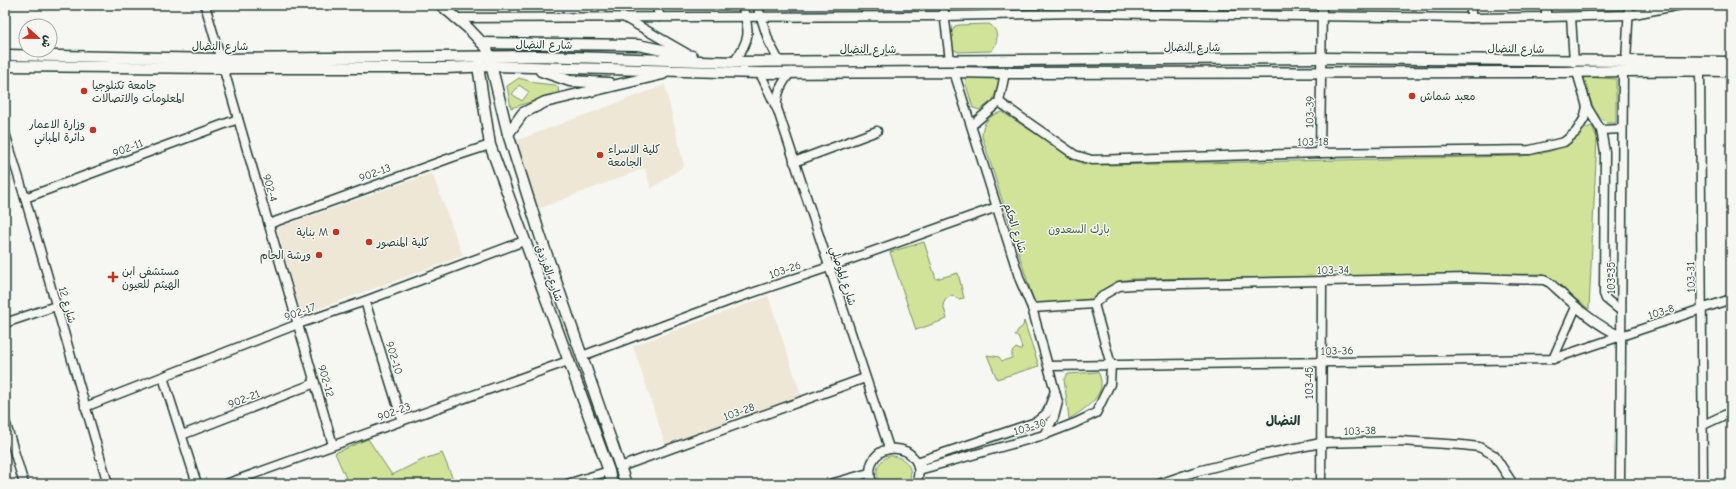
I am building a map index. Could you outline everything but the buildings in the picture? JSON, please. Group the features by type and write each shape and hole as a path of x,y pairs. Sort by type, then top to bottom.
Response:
{"main road":[{"path":"441,5 487,48 491,61"},
{"path":"482,44 638,45 686,54 701,60"},
{"name":"شارع الفرزدق","path":"482,44 480,46 478,66 490,145 610,479"},
{"path":"573,44 573,57"},
{"name":"شارع النضال","path":"5,55 222,63 478,66 491,61 573,57 734,62 1321,58 1574,62 1624,67 1731,71"},
{"name":"شارع النضال","path":"5,66 222,63 479,56 491,61 536,68 760,73 1322,71 1577,72 1624,67 1731,62"},
{"name":"شارع الفرزدق","path":"491,61 508,134 540,235 626,484"},
{"path":"536,68 561,79 570,81 623,83"},
{"path":"508,134 523,113 545,102 623,83 640,81 673,71"}],"street":[{"name":"902-4","path":"205,5 298,324"},
{"path":"656,5 660,17"},
{"path":"734,62 748,41 746,17 742,5"},
{"path":"757,5 769,42 779,61"},
{"path":"944,5 950,60"},
{"path":"1075,9 1093,5"},
{"path":"1244,5 1244,15"},
{"name":"103-39","path":"1320,153 1322,5"},
{"path":"1471,5 1471,18"},
{"path":"1546,5 1546,17"},
{"name":"103-35","path":"1620,484 1622,129 1624,67 1629,15 1628,5"},
{"path":"455,18 945,16 1075,9 1169,9 1244,15 1471,18 1571,17 1629,15 1681,5"},
{"path":"623,17 686,54"},
{"path":"1571,17 1574,62"},
{"name":"103-31","path":"1700,70 1703,484"},
{"name":"شارع الموصلي","path":"778,111 777,101 779,91 783,82 791,72"},
{"name":"شارع الحكم","path":"954,72 1020,280 1032,308 1058,402 1054,417 1044,435"},
{"path":"1577,72 1587,107 1601,130 1605,152 1604,294 1606,299 1621,311"},
{"name":"شارع الموصلي","path":"760,73 778,111 889,448"},
{"path":"972,125 999,102 1005,73"},
{"name":"103-18","path":"999,102 1075,155 1092,160 1320,153 1530,150 1564,142 1576,132 1584,119 1587,107"},
{"name":"902-11","path":"25,198 238,119"},
{"path":"1601,130 1622,129"},
{"path":"794,162 877,131"},
{"name":"شارع 12","path":"5,133 108,484"},
{"name":"902-13","path":"269,224 453,156 490,145"},
{"name":"103-26","path":"582,356 737,298 997,207"},
{"name":"902-17","path":"85,407 298,324 365,301 524,241"},
{"name":"103-34","path":"1094,304 1105,294 1119,286 1470,278 1544,280 1550,283 1576,307 1605,329 1621,336"},
{"name":"103-45","path":"1321,484 1320,362 1322,282"},
{"name":"103-8","path":"1621,336 1731,299"},
{"name":"902-10","path":"365,301 402,420"},
{"path":"1032,308 1094,304"},
{"name":"103-30","path":"918,466 1044,435 1096,413 1110,384 1111,365 1094,304"},
{"path":"5,323 56,306"},
{"path":"1553,359 1576,307"},
{"name":"902-12","path":"298,324 333,445"},
{"name":"103-36","path":"1049,366 1553,359 1621,336"},
{"name":"902-23","path":"226,484 568,361"},
{"path":"163,377 197,484"},
{"name":"103-28","path":"620,468 865,378"},
{"name":"902-21","path":"182,435 315,383"},
{"name":"103-30","path":"918,466 1036,422 1047,413 1055,391"},
{"path":"1703,425 1731,412"},
{"path":"6,425 24,484"},
{"name":"103-38","path":"1159,484 1194,472 1261,455 1321,443 1400,441 1462,444 1478,447 1494,455 1513,484"},
{"path":"872,484 869,473 871,462 878,453 889,448 897,448 905,450 912,455 918,466 916,484"},
{"path":"830,484 869,473"},
{"path":"567,484 610,479"}],"shaded area":[{"name":"كلية الاسراء الجامعة","path":"665,85 684,166 651,189 645,168 538,209 515,145 515,141"},
{"name":"كلية المنصور","path":"432,173 463,256 301,315 277,228"},
{"path":"768,296 802,398 666,447 633,346"}],"green space":[{"path":"989,24 995,29 997,37 994,48 991,51 958,52 953,49 951,34 955,26"},
{"path":"967,77 1001,77 993,100 980,110 973,108 965,81"},
{"path":"1586,77 1616,79 1616,123 1607,123 1595,112 1583,80"},
{"path":"519,78 536,83 555,85 558,87 559,93 511,108 507,86","holes":["519,85 529,92 522,101 512,94"]},
{"name":"بارك السعدون","path":"1002,112 1083,164 1108,165 1521,156 1543,153 1559,148 1580,132 1592,126 1597,138 1589,309 1542,274 1132,279 1118,281 1092,299 1035,305 982,136 983,127 987,120 993,115"},
{"path":"924,242 936,279 958,273 964,298 959,299 952,295 946,299 943,304 947,319 916,330 890,252"},
{"path":"1024,321 1039,366 997,379 987,355 999,357 1002,361 1012,358 1012,352 1016,348 1020,350 1022,348 1018,336 1015,336 1018,330 1023,326"},
{"path":"1098,372 1101,380 1101,387 1098,394 1088,406 1069,419 1064,379 1068,374"},
{"path":"368,439 392,475 424,459 442,453 455,484 335,484 346,478 335,453"},
{"path":"889,456 900,458 908,464 911,474 907,484 880,484 877,475 879,464"}],"place":[{"name":"جامعة تكنلوجيا المعلومات والاتصالات","path":"84,91"},
{"name":"معبد شماش","path":"1412,96"},
{"name":"وزارة الاعمار دائرة المباني","path":"93,130"},
{"name":"كلية الاسراء الجامعة","path":"600,155"},
{"name":"بناية M","path":"336,232"},
{"name":"كلية المنصور","path":"369,242"},
{"name":"ورشة الحام","path":"319,255"},
{"name":"مستشفى ابن الهيثم للعيون","path":"113,277"}],"district":[{"name":"النضال","path":"1283,420"}]}
